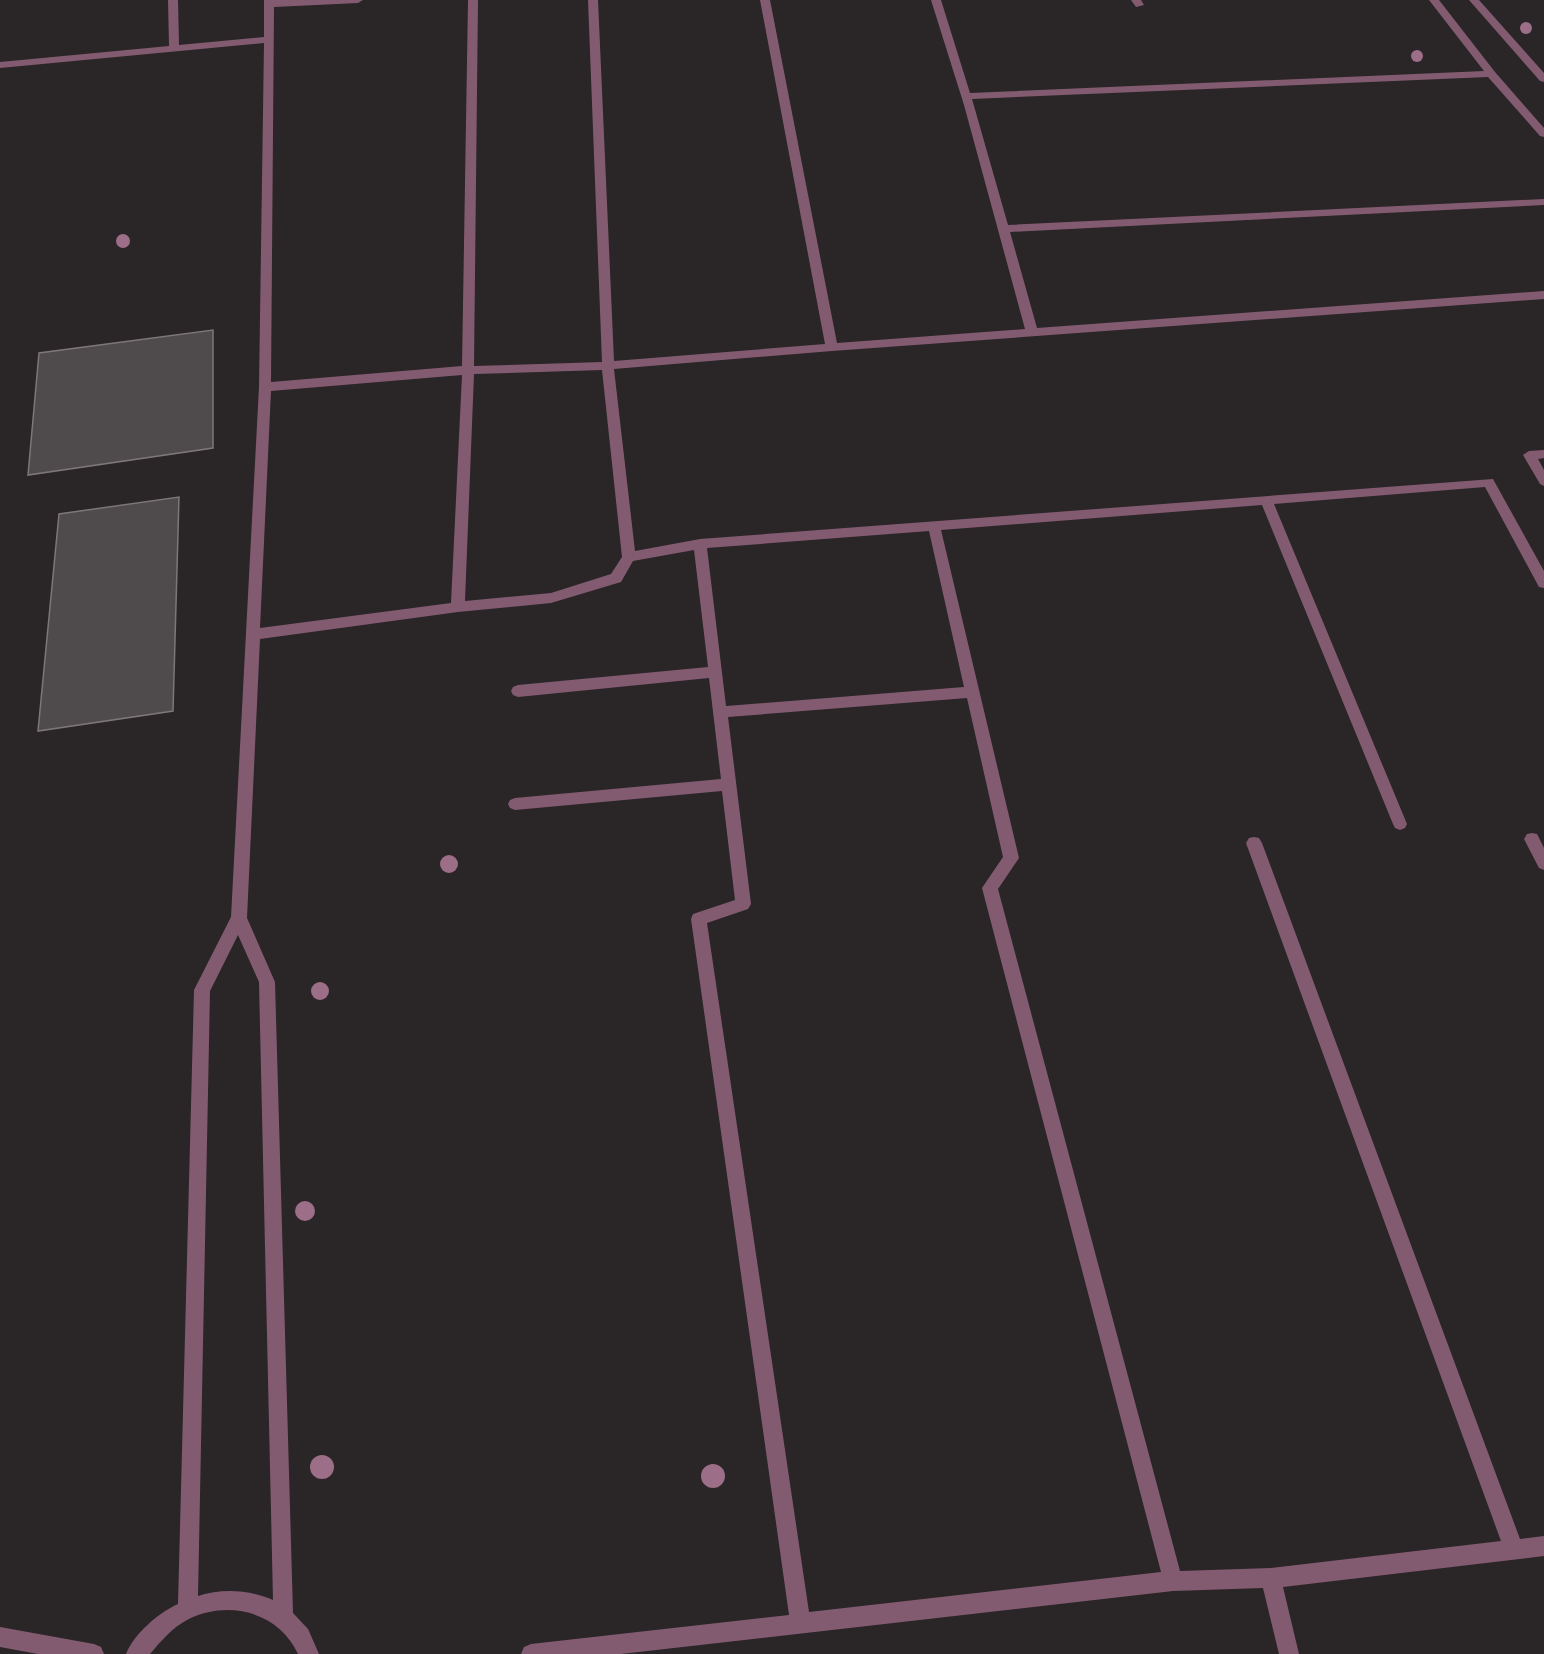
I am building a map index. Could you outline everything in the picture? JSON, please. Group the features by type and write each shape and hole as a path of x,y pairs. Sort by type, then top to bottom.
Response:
{"street":[{"path":"173,0 174,49"},
{"path":"188,1609 202,990 238,918 255,634 266,387 269,2 358,0"},
{"path":"458,607 468,370 472,0"},
{"path":"255,634 458,607 550,598 616,578 628,557 608,366 593,0"},
{"path":"765,0 832,347"},
{"path":"936,0 966,96 1032,332"},
{"path":"1434,0 1491,74 1544,134"},
{"path":"1474,0 1544,79"},
{"path":"0,65 267,40"},
{"path":"966,96 1491,74"},
{"path":"1002,229 1544,202"},
{"path":"266,387 468,370 608,366 832,347 1544,295"},
{"path":"1544,454 1529,455 1544,481"},
{"path":"628,557 700,544 1489,482 1544,583"},
{"path":"1266,500 1400,824"},
{"path":"934,526 1011,858 990,888 1173,1581"},
{"path":"700,544 743,904 699,920 800,1623"},
{"path":"518,691 715,672"},
{"path":"720,712 973,692"},
{"path":"515,804 729,784"},
{"path":"1532,839 1544,863"},
{"path":"1254,843 1514,1550"},
{"path":"238,918 267,982 284,1616"},
{"path":"531,1654 1173,1581 1271,1578 1544,1546"},
{"path":"1271,1578 1289,1654"},
{"path":"136,1654 156,1630 188,1609 220,1600 254,1602 284,1616 305,1643 309,1654"},
{"path":"0,1637 94,1654"}],"building":[{"path":"213,330 213,448 28,475 39,353"},
{"path":"179,497 173,711 38,731 59,514"}]}
